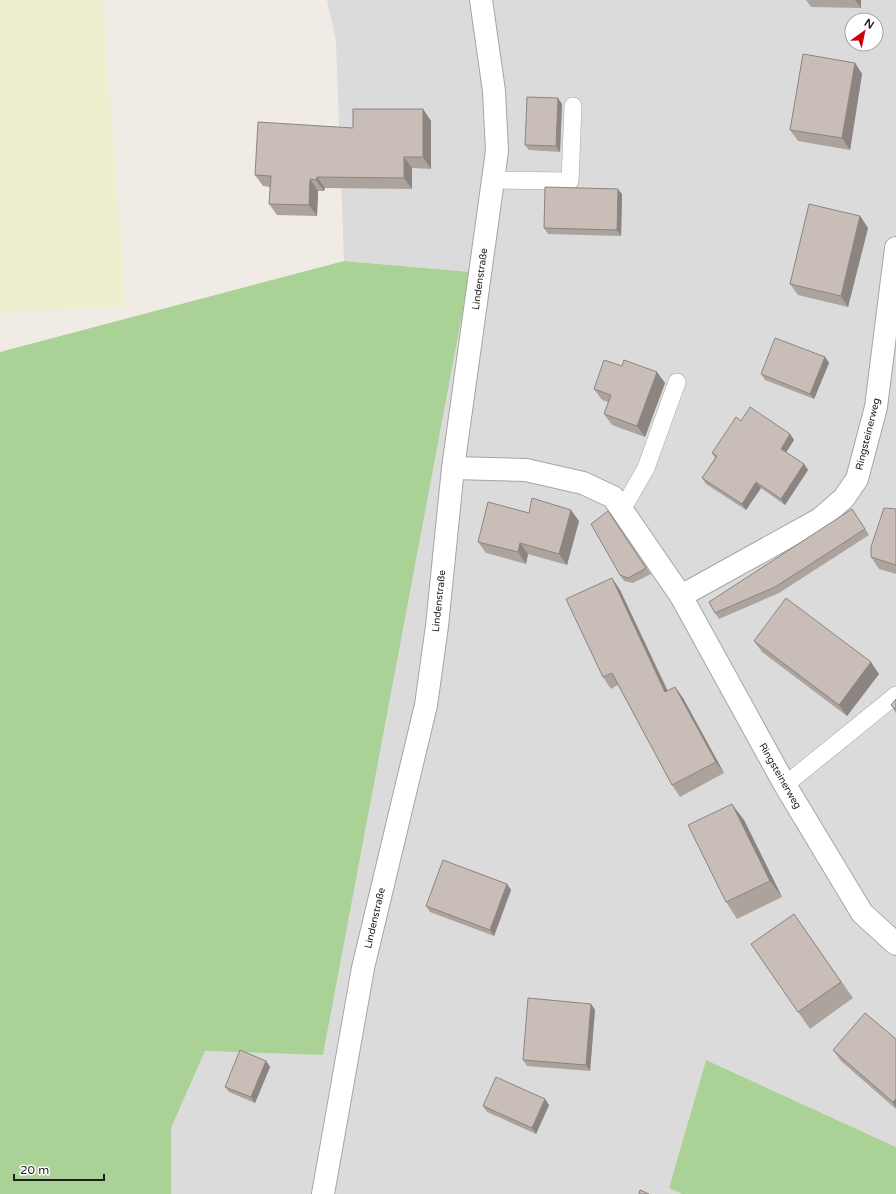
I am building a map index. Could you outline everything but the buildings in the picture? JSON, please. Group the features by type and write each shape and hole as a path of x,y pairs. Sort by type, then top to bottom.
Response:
{"street":[{"name":"Lindenstraße","path":"322,1194 363,968 426,705 437,626 453,468 497,151 494,91 481,0"},
{"name":"Ringsteinerweg","path":"681,596 820,518 844,498 857,479 876,407 896,248"},
{"name":"Ringsteinerweg","path":"453,468 526,470 583,483 613,497 681,596 784,785 862,913 896,944"}],"lane":[{"path":"493,180 570,181 573,106"},
{"path":"622,510 646,468 677,382"},
{"path":"784,785 896,695"}],"shaded area":[{"path":"327,0 896,0 896,1147 706,1060 669,1188 682,1194 171,1194 171,1128 205,1051 323,1055 469,272 344,261 336,41"}],"green space":[{"path":"0,0 102,0 126,306 0,313"},
{"path":"344,261 470,272 323,1055 205,1051 171,1128 171,1194 0,1194 0,352"},
{"path":"706,1060 896,1147 896,1194 682,1194 669,1188"}]}
